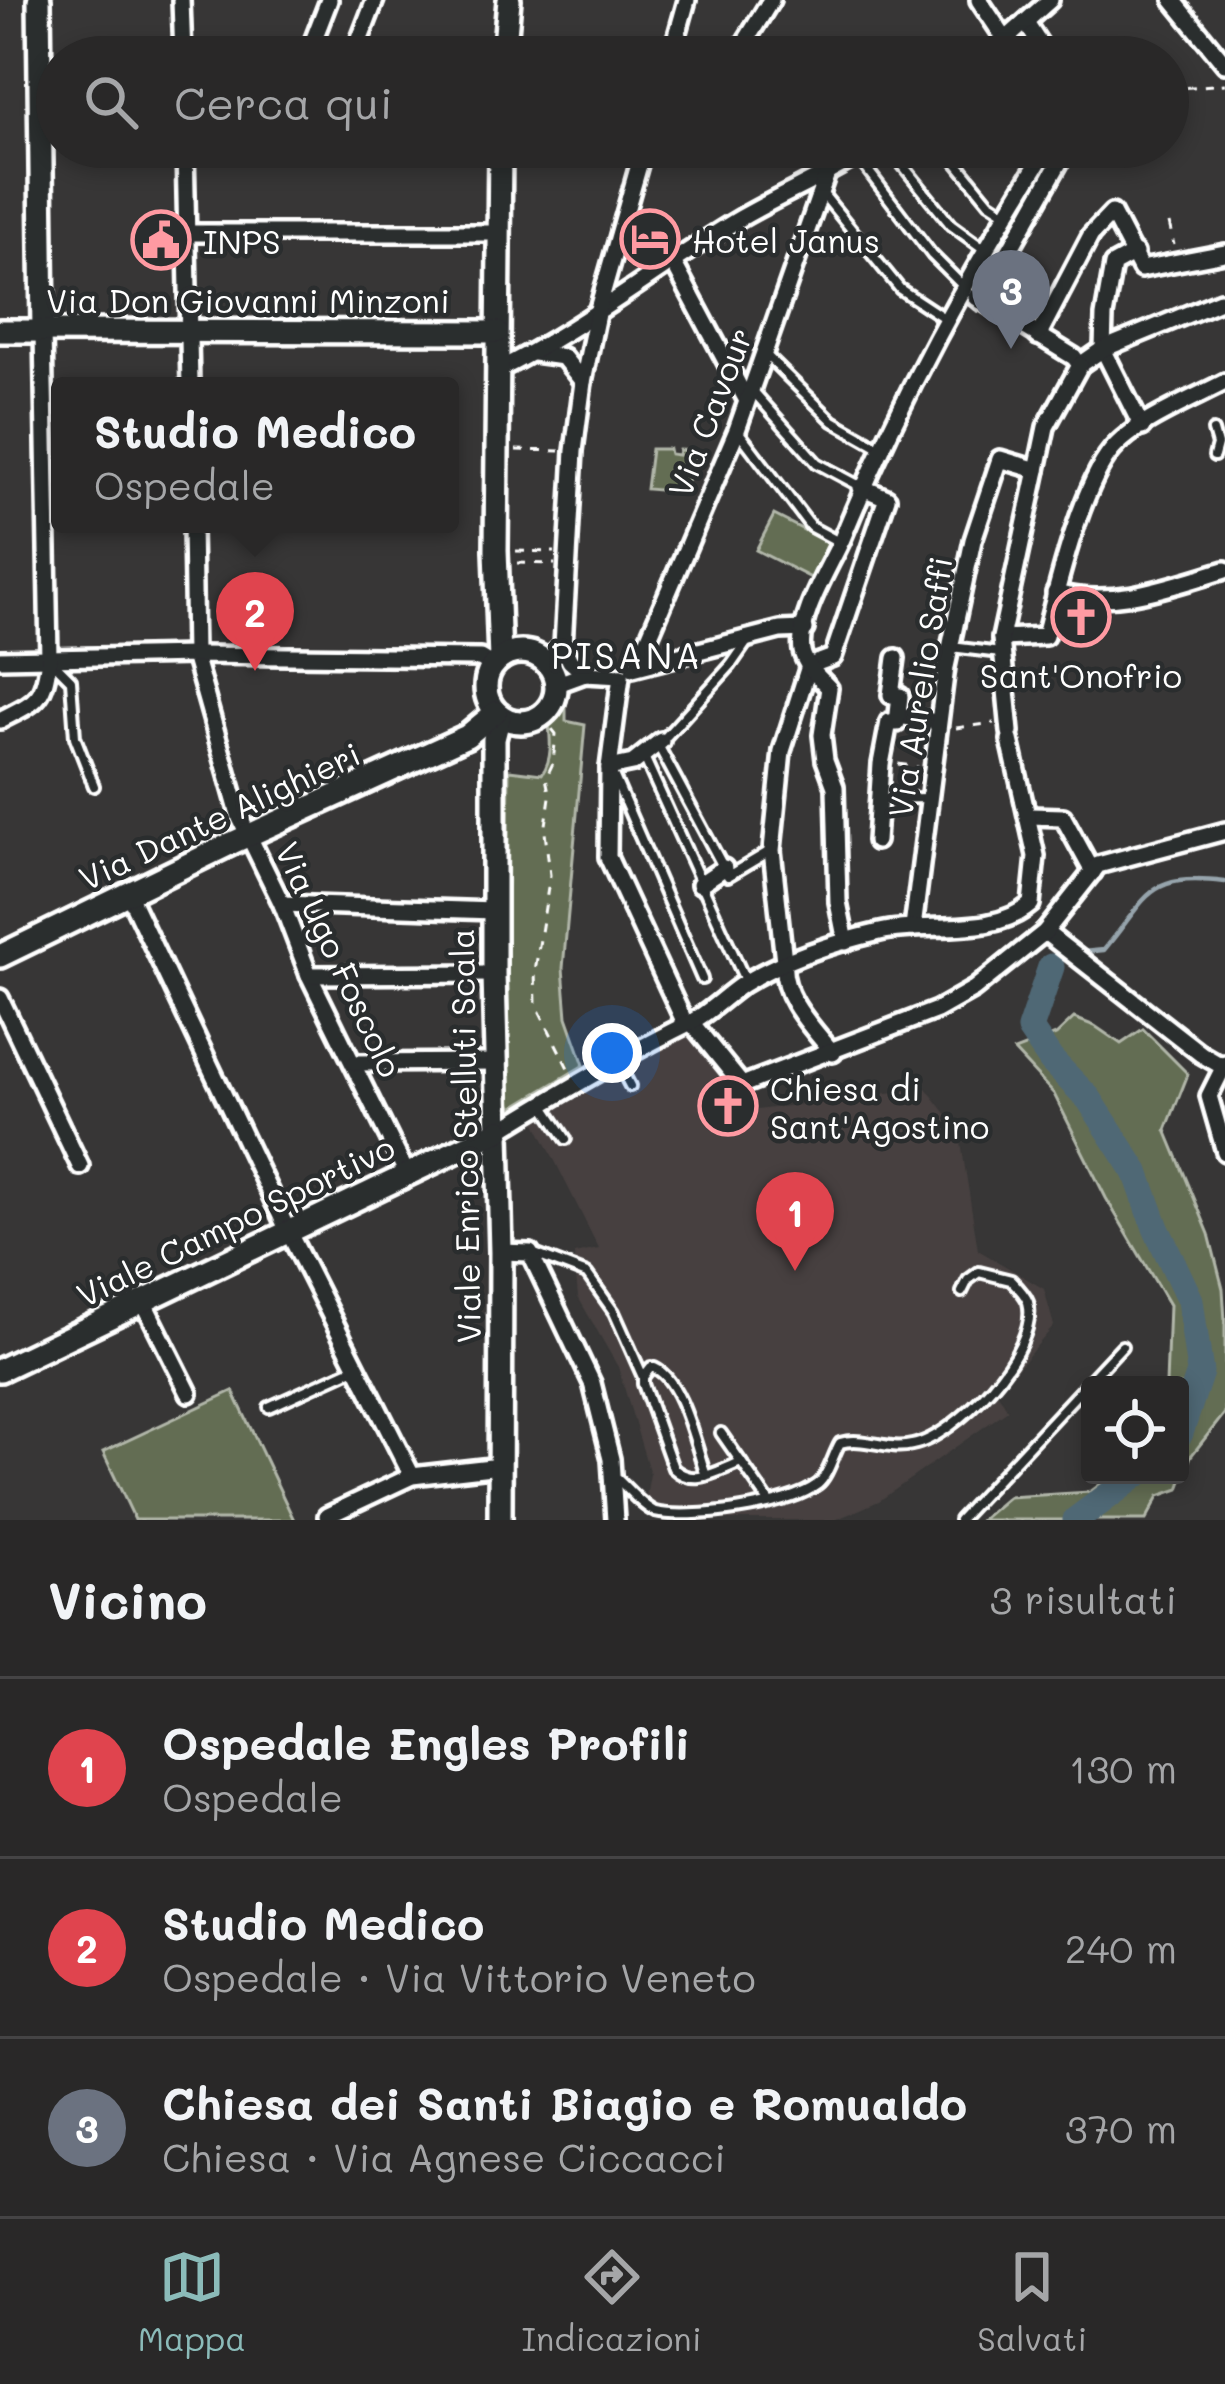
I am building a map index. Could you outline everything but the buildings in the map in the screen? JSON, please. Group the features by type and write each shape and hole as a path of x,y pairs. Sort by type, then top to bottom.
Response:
{"street":[{"path":"39,0 39,36"},
{"path":"181,0 182,36"},
{"path":"315,36 328,0"},
{"path":"361,36 375,0"},
{"path":"506,36 509,0"},
{"path":"676,36 687,0"},
{"path":"749,36 771,0"},
{"path":"980,0 1003,36"},
{"path":"1009,36 1050,0"},
{"path":"1173,0 1225,64"},
{"path":"1026,23 1034,36"},
{"path":"0,719 37,701 46,688 49,658 41,168"},
{"path":"185,168 190,377"},
{"path":"0,658 502,659 527,653 545,662 556,685 552,702 541,715 501,713 486,682 502,659 497,623 500,168"},
{"path":"585,674 570,661 563,646 574,451 598,309 638,168"},
{"path":"496,371 534,353 742,217 824,184 844,168"},
{"path":"846,942 838,902 835,788 822,735 829,688 802,650 805,629 822,577 879,447 945,319 1035,168"},
{"path":"981,302 1056,168"},
{"name":"Via Cavour","path":"637,665 737,430 824,184"},
{"path":"1038,336 1091,235 1112,213 1141,269 1221,254"},
{"path":"187,232 498,233"},
{"path":"1135,253 1113,265 1103,349 1142,427"},
{"path":"674,262 748,394"},
{"path":"964,287 981,302 1074,356 1080,365"},
{"path":"500,1130 688,1022 711,1001 784,962 883,931 994,922 1017,916 1031,904 1036,856 1010,731 1002,646 1046,427 1080,365 1103,349 1223,299"},
{"name":"Via Don Giovanni Minzoni","path":"0,331 497,332"},
{"path":"534,353 563,357 584,382"},
{"path":"1002,646 1045,636 1093,485 1112,449 1142,427 1225,382"},
{"name":"Via Aurelio Saffi","path":"913,928 937,726 974,539 1000,459 1037,470"},
{"path":"809,666 833,657 887,498 861,487"},
{"name":"Via Ugo Foscolo","path":"192,533 194,656 249,836 309,976 407,1174"},
{"path":"1055,593 1097,600 1137,596 1225,571"},
{"path":"556,685 585,674 620,676 637,665 805,629"},
{"path":"545,662 563,646"},
{"path":"876,841 881,762 889,722 897,723 898,716 900,696 891,694 896,658"},
{"path":"809,666 782,751 772,850 782,977 801,1013 833,1053"},
{"path":"620,676 609,768 608,857 688,1022 742,1085 938,1010 974,988 1045,932 1098,866 1225,831"},
{"name":"Via Dante Alighieri","path":"0,956 467,736 501,713"},
{"name":"Viale Enrico Stelluti Scala","path":"500,1520 494,739 501,713"},
{"path":"898,716 937,726"},
{"path":"467,736 496,751"},
{"path":"609,768 654,748"},
{"path":"1029,816 1064,817 1094,872"},
{"path":"700,884 726,872"},
{"path":"128,893 288,1231 412,1476"},
{"path":"282,904 494,910"},
{"path":"1045,932 1224,1066 1209,1096 1225,1152"},
{"path":"309,976 494,974"},
{"path":"0,998 80,1166"},
{"path":"355,1063 498,1062"},
{"name":"Viale Campo Sportivo","path":"0,1370 500,1130"},
{"path":"501,1252 530,1252 592,1383 612,1474 615,1520"},
{"path":"143,1300 189,1393"},
{"path":"327,1516 412,1476 500,1466"}],"lane":[{"path":"875,168 932,255 964,287"},
{"path":"905,168 951,225 985,250"},
{"path":"961,168 989,202 1007,214"},
{"path":"824,184 900,289 945,319"},
{"path":"765,354 833,421 879,447"},
{"path":"748,394 817,463 861,487"},
{"path":"737,430 811,527 840,543"},
{"path":"1214,430 1214,456"},
{"path":"654,748 750,638"},
{"path":"951,647 1002,646"},
{"path":"49,658 71,680 75,737 94,786"},
{"path":"654,748 726,872 772,850"},
{"path":"654,748 700,884 746,982"},
{"path":"609,768 702,979"},
{"path":"879,799 928,798"},
{"path":"617,1061 629,1086"},
{"path":"542,1104 566,1139"},
{"path":"530,1252 587,1274 614,1312 643,1377 673,1468 682,1477 694,1480 741,1462"},
{"path":"612,1474 653,1511 686,1520 716,1518 798,1494 822,1481 840,1443 855,1439 910,1446 928,1440 991,1390 1022,1342 1029,1304 1012,1280 979,1272 962,1292"},
{"path":"959,1520 1122,1346"},
{"path":"268,1407 356,1367"},
{"path":"643,1377 651,1367 659,1368 674,1384 706,1476"},
{"path":"721,1433 769,1502"}],"path":[{"path":"1189,89 1225,84"},
{"path":"1169,223 1178,262"},
{"path":"497,449 574,451"},
{"path":"497,556 568,558"},
{"path":"497,556 568,558"},
{"path":"541,715 556,734 546,778 550,797 544,832 550,874 536,1004 574,1084"},
{"path":"937,726 1010,731"},
{"path":"881,762 932,769"}],"shaded area":[{"path":"685,1030 757,1110 926,1088 959,1130 978,1250 1044,1289 1054,1326 997,1392 1008,1410 879,1501 835,1520 656,1520 643,1513 650,1474 618,1367 578,1297 574,1254 599,1249 535,1121"}],"green space":[{"path":"651,449 669,449 670,454 678,455 679,450 698,451 683,492 646,489"},
{"path":"774,515 831,544 813,579 756,550"},
{"path":"566,698 566,721 585,725 563,968 567,1017 584,1065 512,1108 505,1085 509,770 542,774 550,754 548,715"},
{"path":"1074,1018 1121,1044 1143,1029 1188,1074 1166,1130 1209,1234 1223,1289 1225,1321 1225,1413 1189,1462 1189,1376 1166,1376 1169,1305 1106,1198 1054,1094 1014,1051 1056,1035"},
{"path":"233,1391 294,1520 135,1520 103,1452"},
{"path":"1101,1484 1181,1484 1159,1496 1146,1520 981,1520 1008,1497 1090,1492"}],"waterway":[{"path":"1083,952 1104,950 1142,902 1164,885 1225,882"},
{"path":"1051,967 1055,956 1065,954"},
{"path":"1051,967 1030,1029 1051,1060 1089,1099 1136,1172 1190,1300 1200,1372 1189,1406"},
{"path":"1076,1520 1124,1484"}],"place":[{"name":"Hotel Janus","path":"650,239"},
{"name":"INPS","path":"161,240"},
{"name":"Chiesa dei Santi Biagio e Romualdo","path":"1011,349"},
{"name":"Sant'Onofrio","path":"1081,617"},
{"name":"Studio Medico","path":"255,671"},
{"name":"Chiesa di Sant'Agostino","path":"728,1106"},
{"name":"Ospedale Engles Profili","path":"795,1271"}],"district":[{"name":"PISANA","path":"627,654"}]}
